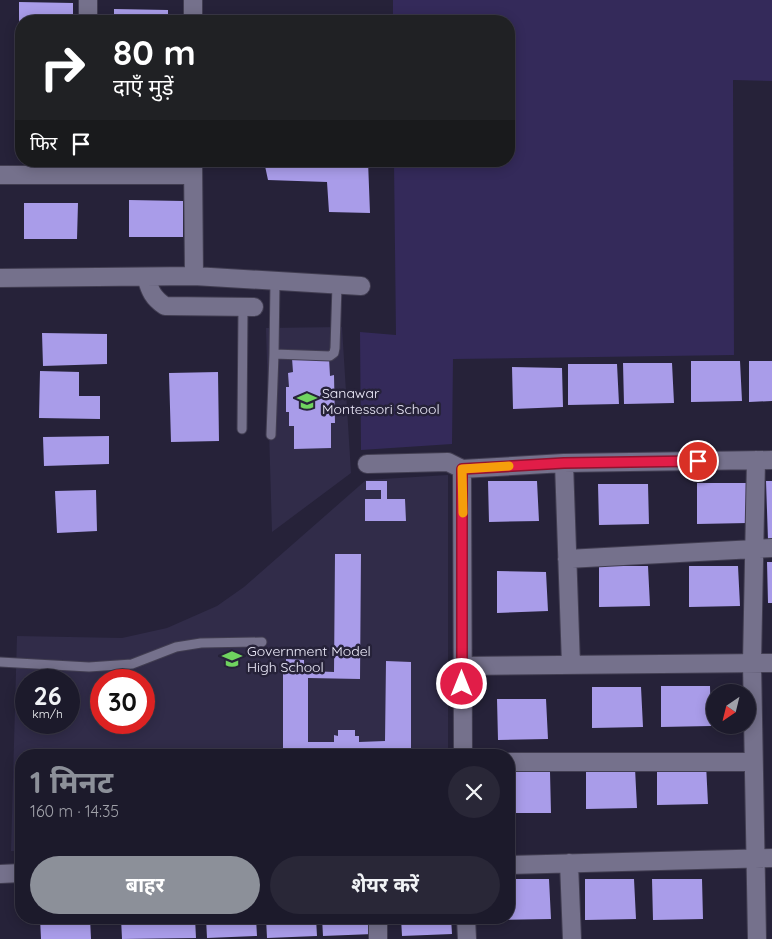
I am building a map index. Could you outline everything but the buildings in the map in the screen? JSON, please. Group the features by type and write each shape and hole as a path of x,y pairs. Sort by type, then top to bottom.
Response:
{"street":[{"path":"88,0 88,15"},
{"path":"193,0 193,15"},
{"path":"0,175 88,168 193,168 194,276"},
{"path":"0,278 194,276 361,286"},
{"path":"146,277 151,293 156,300 165,306 248,307"},
{"path":"367,464 448,462 462,469 564,463 764,460 763,548 752,663 754,858 757,939"},
{"path":"564,463 571,665"},
{"path":"462,469 463,749"},
{"path":"567,559 763,548"},
{"path":"462,666 772,663"},
{"path":"515,762 753,762"},
{"path":"515,865 772,858"},
{"path":"569,864 572,939"},
{"path":"0,874 15,873"},
{"path":"378,924 378,939"},
{"path":"466,924 467,939"}],"lane":[{"path":"271,435 275,281"},
{"path":"274,354 330,356 334,352 337,284"},
{"path":"242,429 248,307"},
{"path":"0,662 89,667 132,664 176,647 201,643 262,642"}],"shaded area":[{"path":"393,0 772,0 772,81 733,80 734,355 453,359 452,444 361,450 360,332 396,335 394,167 515,167 515,15 393,15"},
{"name":"Sanawar Montessori School","path":"342,327 351,473 272,532 266,328"},
{"name":"Government Model High School","path":"448,475 448,749 15,749 15,851 11,851 15,708 15,734 80,734 80,669 16,669 17,636 122,638 167,628 217,606 244,587 366,480"}],"slow traffic":[{"path":"463,513 462,469 509,466"}],"place":[{"name":"Sanawar Montessori School","path":"307,401"},
{"name":"Government Model High School","path":"232,659"}],"route":[{"path":"462,684 462,469 564,463 698,461"}]}
